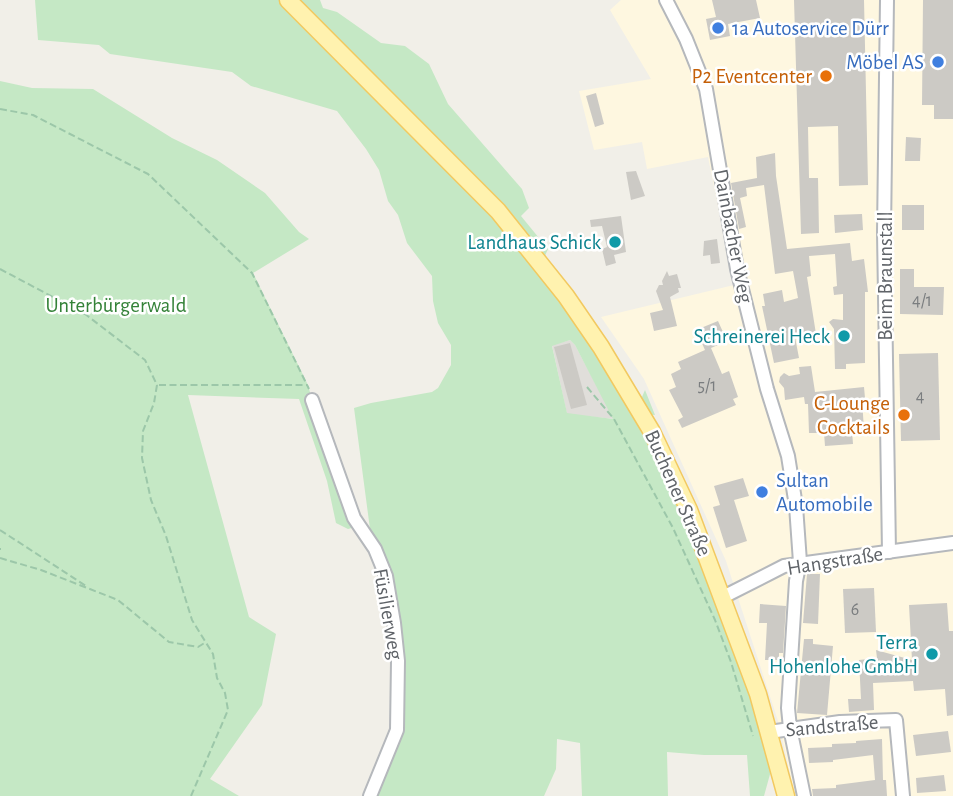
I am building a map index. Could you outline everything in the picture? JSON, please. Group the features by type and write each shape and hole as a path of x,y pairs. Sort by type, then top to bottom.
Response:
{"main road":[{"name":"Buchener Straße","path":"288,0 508,222 566,296 601,347 652,432 690,510 723,597 761,734 786,796"}],"street":[{"name":"Dainbacher Weg","path":"666,0 686,39 706,89 737,270 767,389 788,456 796,506 800,562 796,581 788,708 790,728"},
{"name":"Beim Braunstall","path":"887,0 884,232 889,552"},
{"name":"Füsilierweg","path":"312,400 354,518 375,549 386,576 394,623 398,661 397,730 370,796"},
{"name":"Hangstraße","path":"723,597 784,566 800,562 953,543"},
{"name":"Sandstraße","path":"761,734 840,722 896,720 903,796"},
{"path":"790,728 804,796"}],"path":[{"path":"0,108 33,115 148,174 253,273 308,385 157,385"},
{"path":"0,270 85,314 145,360 157,385 144,431 142,458 151,500 166,536 192,620 214,654 217,678 225,693 229,710 191,796"},
{"path":"587,387 614,419 673,528 716,620 761,734"},
{"path":"0,530 90,589"},
{"path":"0,558 41,569 118,600 169,642 198,647 207,642"}],"shaded area":[{"path":"621,0 953,0 953,796 795,796 779,724 726,561 644,379 601,317 734,285 708,157 647,169 642,142 594,150 579,91 651,79 610,10"},
{"path":"570,340 614,419 567,414 552,345"}],"green space":[{"name":"Unterbürgerwald","path":"35,0 320,0 323,8 337,12 381,43 405,46 429,64 448,104 522,189 529,208 521,216 548,249 544,258 582,307 642,397 645,390 655,415 642,414 723,597 772,767 764,796 750,796 747,755 667,752 668,796 582,796 580,743 557,739 556,769 544,796 370,796 397,730 386,576 359,526 348,529 336,523 327,481 299,399 188,395 249,617 276,634 262,705 210,779 239,796 0,796 0,81 32,88 93,89 172,138 217,160 265,193 299,232 309,239 253,273 308,385 312,400 327,419 354,518 370,529 354,408 432,392 438,388 451,365 451,345 438,323 433,301 432,276 407,243 398,215 388,201 379,170 337,111 251,86 232,72 110,54 99,45 38,40","holes":["570,340 613,419 567,413 552,346"]}],"building":[{"path":"712,0 756,0 760,18 728,24 730,36 710,40 706,19 716,17"},
{"path":"794,0 864,0 868,185 839,186 838,126 808,127 809,178 818,178 819,233 801,234"},
{"name":"Möbel AS","path":"923,0 953,0 953,119 934,119 934,105 922,105"},
{"path":"596,93 604,124 595,127 586,96"},
{"path":"906,137 921,138 920,161 905,161"},
{"path":"775,153 787,249 850,243 852,261 864,259 868,292 865,292 865,363 846,364 846,369 835,369 834,329 829,322 833,319 843,320 843,294 834,295 833,287 837,286 835,254 809,256 811,276 807,277 816,334 795,337 799,358 774,363 762,306 765,306 763,294 782,290 784,302 798,298 793,271 775,274 764,185 746,188 747,196 740,198 746,227 739,229 731,183 757,178 756,157"},
{"path":"636,171 645,196 631,200 626,172"},
{"path":"902,205 924,205 924,230 902,230"},
{"path":"862,214 863,230 835,233 834,215"},
{"name":"Landhaus Schick","path":"621,216 626,252 614,255 616,263 606,266 602,249 607,247 602,226 591,227 590,220"},
{"path":"717,239 720,263 711,264 710,255 703,256 704,241"},
{"path":"900,269 914,269 914,287 944,287 943,315 900,314"},
{"path":"667,271 669,276 677,274 681,288 670,297 677,326 654,331 650,313 663,310 656,291 659,285 663,285"},
{"path":"718,321 727,341 711,348 722,374 729,371 738,397 733,399 736,405 682,428 678,420 683,417 669,390 676,387 671,374 681,369 678,362 705,350 696,330"},
{"path":"570,343 587,405 571,409 554,347"},
{"path":"938,353 940,440 901,441 899,354"},
{"path":"811,366 815,392 864,387 864,430 852,431 853,444 825,446 824,433 809,433 808,404 805,404 804,397 785,400 780,377 784,373 789,376 800,374 799,367"},
{"path":"743,478 749,496 734,500 747,541 726,548 713,507 720,505 714,486"},
{"path":"807,574 820,574 818,624 803,623"},
{"path":"874,588 876,632 845,633 843,589"},
{"path":"947,603 949,631 953,631 953,715 947,716 945,689 914,691 913,681 873,683 874,710 849,712 848,699 861,699 859,660 877,658 876,650 912,660 909,605"},
{"path":"760,604 786,606 783,653 779,653 779,660 765,660 767,623 759,623"},
{"path":"804,639 813,639 813,644 833,646 827,715 797,713"},
{"path":"948,731 951,752 916,756 913,735"},
{"path":"882,739 883,780 886,780 887,796 813,796 812,789 836,788 836,785 875,780 873,755 809,763 808,748"},
{"path":"944,775 946,791 917,793 916,778"}],"place":[{"name":"1a Autoservice Dürr","path":"718,28"},
{"name":"Möbel AS","path":"938,62"},
{"name":"P2 Eventcenter","path":"826,76"},
{"name":"Landhaus Schick","path":"615,242"},
{"name":"Schreinerei Heck","path":"844,336"},
{"name":"C-Lounge Cocktails","path":"904,415"},
{"name":"Sultan Automobile","path":"762,492"},
{"name":"Terra Hohenlohe GmbH","path":"932,654"}]}
